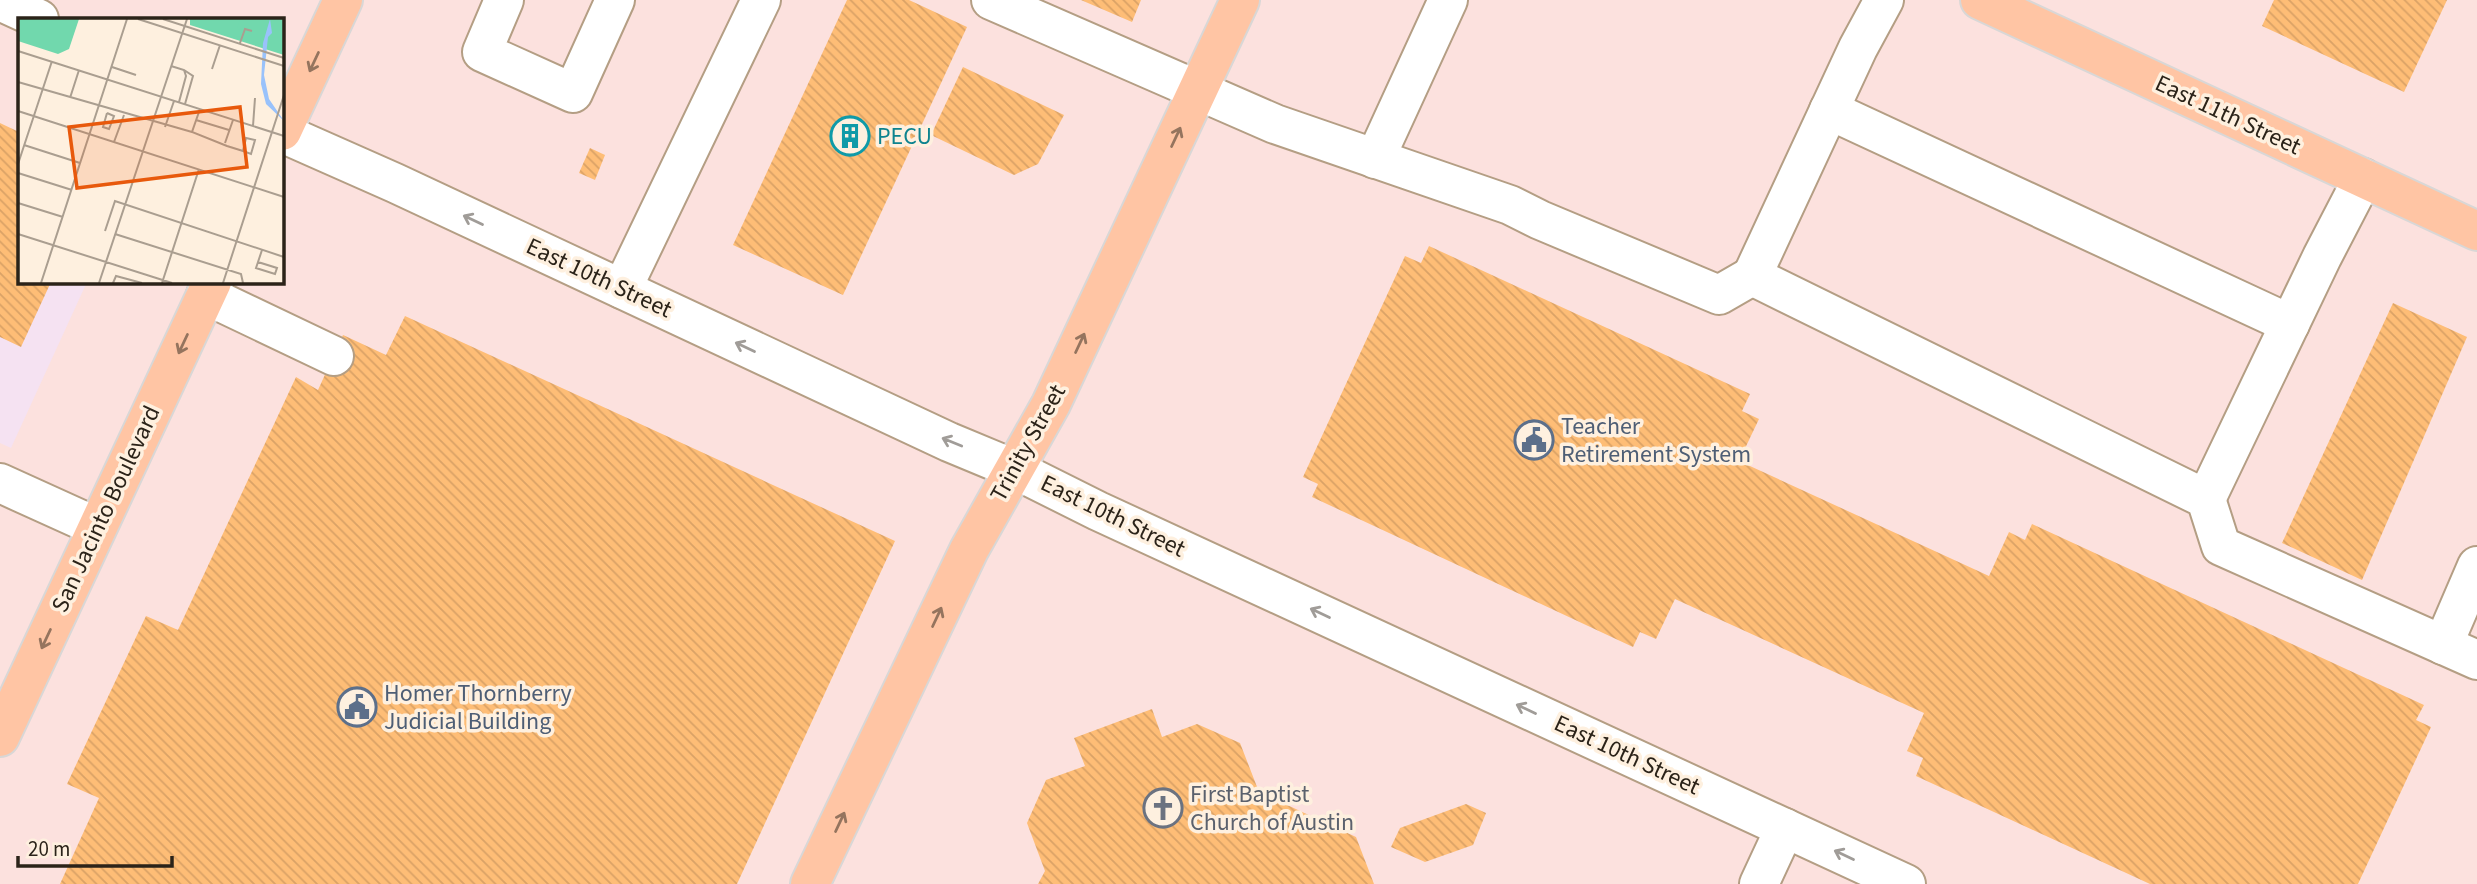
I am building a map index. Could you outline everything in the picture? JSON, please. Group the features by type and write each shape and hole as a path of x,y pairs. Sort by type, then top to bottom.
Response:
{"main road":[{"path":"284,128 343,0"},
{"name":"Trinity Street","path":"810,884 969,550 1051,404 1240,0"},
{"name":"East 11th Street","path":"1980,0 2477,231"},
{"name":"San Jacinto Boulevard","path":"0,737 209,288"}],"street":[{"path":"39,18 52,0"},
{"path":"504,0 482,52 573,93 615,0"},
{"path":"622,289 761,0"},
{"path":"991,0 1275,124 1510,205 1720,295 1752,276 1858,48 1884,0"},
{"path":"1375,159 1448,0"},
{"path":"0,1 36,18"},
{"path":"1829,110 2290,324"},
{"name":"East 10th Street","path":"284,133 1906,884"},
{"path":"2363,178 2322,257 2206,499 2221,547 2460,652 2477,566"},
{"path":"1752,276 2206,499"},
{"path":"209,288 334,356"},
{"path":"0,483 97,527"},
{"path":"1759,884 1785,828"}],"shaded area":[{"path":"0,0 2477,0 2477,884 0,884"},
{"path":"0,123 18,132 18,284 86,284 11,448 0,443"}],"building":[{"name":"PECU","path":"847,0 909,0 967,27 843,295 733,245"},
{"path":"1081,0 1141,0 1132,22"},
{"path":"2274,0 2447,0 2404,92 2262,26"},
{"path":"963,67 1064,115 1038,164 1014,175 931,135"},
{"path":"0,123 18,132 18,284 50,284 21,347 0,337"},
{"path":"590,148 605,155 595,180 579,173"},
{"path":"1429,246 1750,394 1742,411 1759,419 1739,461 1989,576 2009,532 2025,540 2032,524 2424,705 2416,720 2431,727 2358,884 2150,884 1916,776 1923,758 1907,751 1924,713 1675,599 1656,639 1640,632 1633,647 1312,497 1318,484 1303,477 1405,256 1421,263"},
{"path":"2393,303 2467,337 2362,580 2282,543"},
{"name":"Homer Thornberry Judicial Building","path":"405,316 895,541 737,884 60,884 99,798 67,784 146,616 178,630 296,377 318,390 343,335 386,355"},
{"name":"First Baptist Church of Austin","path":"1152,709 1162,737 1197,724 1240,743 1259,792 1356,837 1374,884 1038,884 1045,871 1027,823 1046,780 1085,766 1074,738"},
{"path":"1466,804 1486,813 1473,845 1425,862 1391,847 1400,828"}],"place":[{"name":"PECU","path":"850,136"},
{"name":"Teacher Retirement System","path":"1534,440"},
{"name":"Homer Thornberry Judicial Building","path":"357,707"},
{"name":"First Baptist Church of Austin","path":"1163,808"}]}
